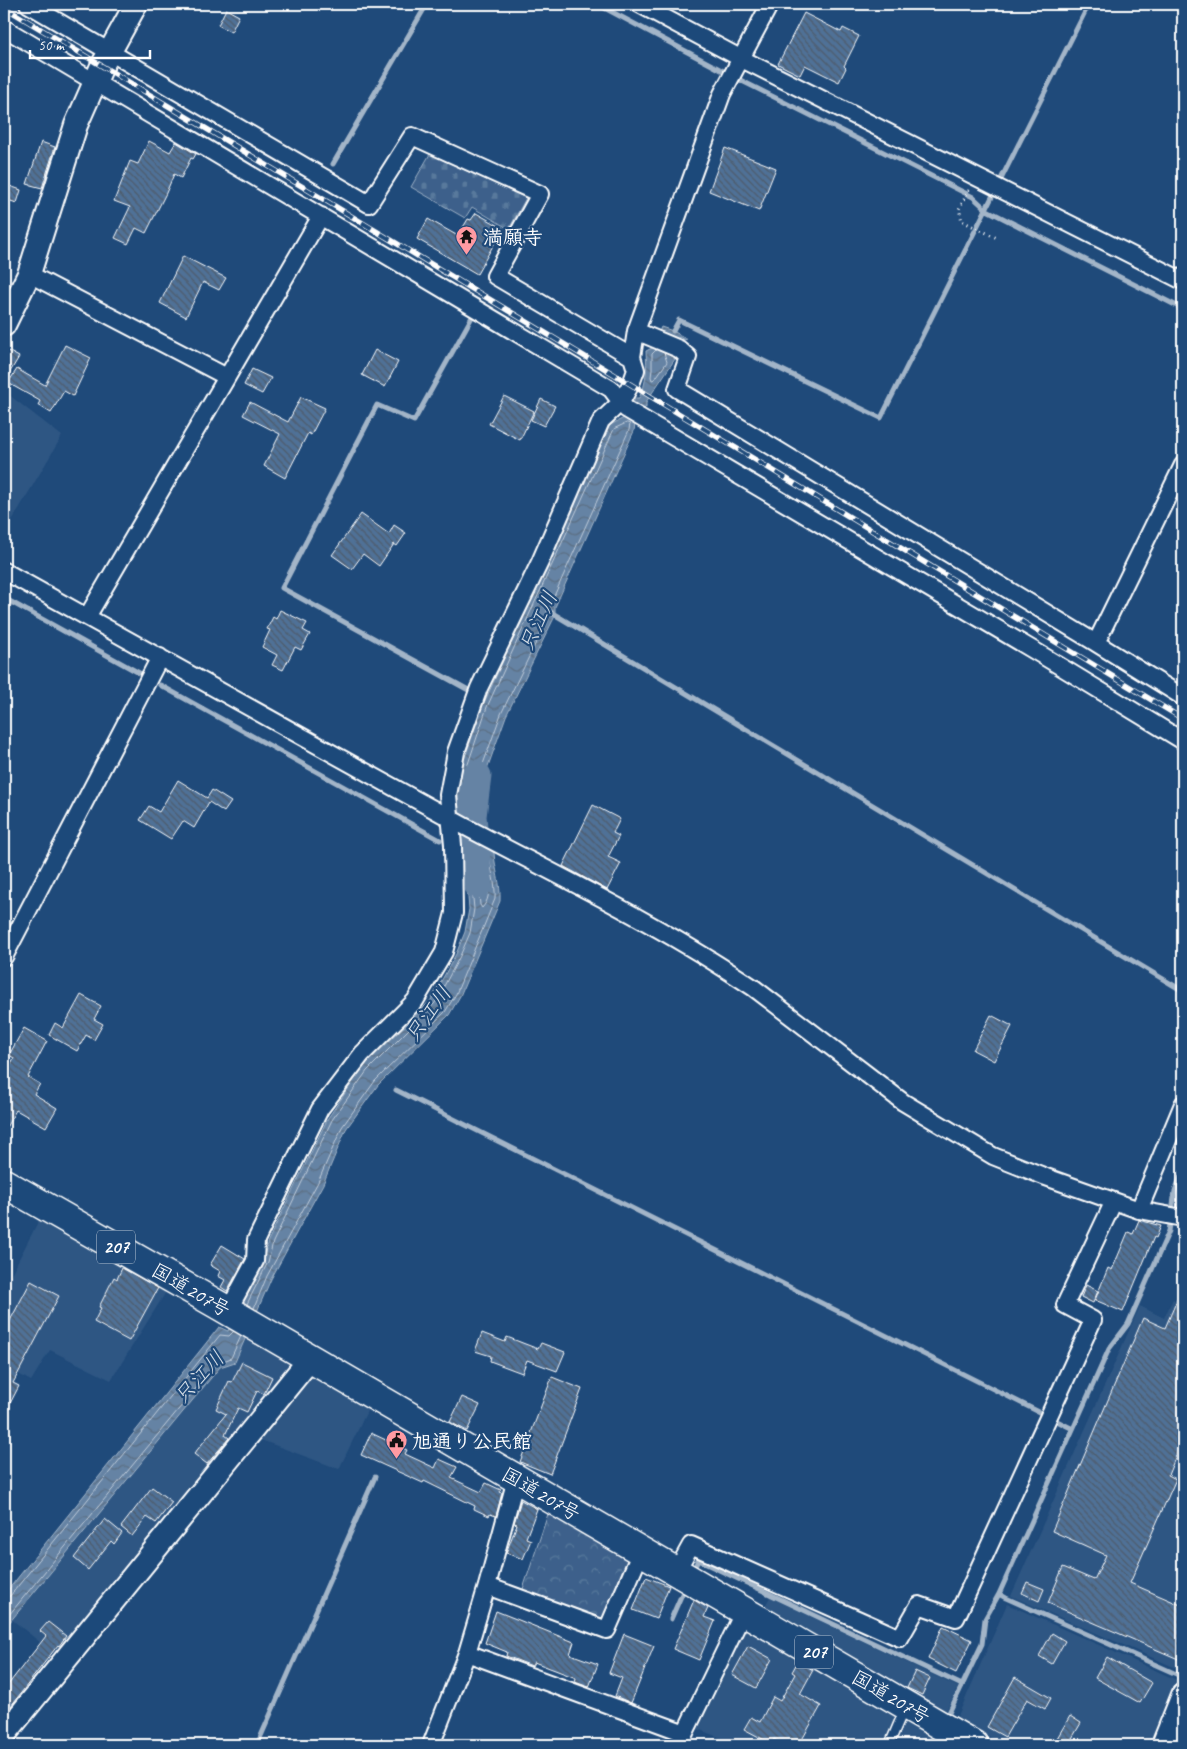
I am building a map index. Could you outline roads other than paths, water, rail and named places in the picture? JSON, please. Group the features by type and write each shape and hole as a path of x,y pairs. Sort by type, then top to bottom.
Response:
{"highway":[{"name":"国道207号","path":"4,1183 228,1311 974,1745"}],"street":[{"path":"28,4 369,204 412,136 540,194 495,276 632,357 636,370 624,405 601,421 540,562 477,695 456,752 448,794 453,844 454,913 444,952 415,1001 362,1054 320,1109 256,1240 255,1261 228,1311"},
{"path":"4,325 29,274 76,125 109,52 136,4"},
{"path":"639,4 735,70 987,182 1183,281"},
{"path":"632,357 644,334 722,94 770,4"},
{"path":"4,28 611,389 624,405 641,418 1015,639 1183,741"},
{"path":"87,617 321,216"},
{"path":"29,274 227,377"},
{"path":"644,334 678,349 688,357 677,389 1183,697"},
{"path":"1096,643 1183,465"},
{"path":"4,571 464,826 635,917 730,972 754,988 903,1102 993,1156 1046,1178 1139,1210 1175,1216"},
{"path":"4,957 160,657"},
{"path":"1139,1210 1183,1104"},
{"path":"684,1576 691,1546 900,1638 919,1605 956,1618 1093,1320 1065,1305 1114,1201"},
{"path":"4,1735 310,1360"},
{"path":"431,1745 467,1653 516,1479"},
{"path":"487,1586 607,1630 641,1552"},
{"path":"467,1653 682,1739 744,1611"},
{"path":"1163,1745 1183,1695"}],"lane":[{"path":"889,1745 906,1706"}],"water":[{"path":"661,327 687,339 684,340 679,337 669,355 675,359 646,402 646,407 636,418 634,431 555,607 555,616 506,716 487,769 481,812 466,817 457,802 463,763 483,705 610,425 628,416 635,398 639,398 644,387 646,375 646,351 652,348"},
{"path":"474,846 489,849 494,853 500,888 500,901 460,996 449,1015 378,1085 346,1129 323,1184 271,1279 235,1362 220,1367 4,1629 4,1595 219,1327 228,1331 263,1260 268,1241 328,1118 363,1067 431,1000 456,954 465,932 469,909 464,851"}],"waterway":[{"path":"333,164 427,4"},
{"path":"597,4 744,82 973,197 987,210 1183,309"},
{"path":"673,331 679,320 881,418 1089,4"},
{"path":"472,317 414,421 377,405 282,588 474,693"},
{"path":"4,598 141,674"},
{"path":"549,611 1183,991"},
{"path":"160,685 440,840"},
{"name":"只江川","path":"477,776 472,816 478,884"},
{"path":"396,1090 1073,1429"},
{"path":"1183,1171 1175,1191 1169,1231 1128,1324 1109,1349 999,1594 1183,1677"},
{"path":"257,1745 375,1477"},
{"path":"692,1573 698,1560 962,1685"},
{"path":"671,1619 685,1587"},
{"path":"946,1719 982,1644 985,1619 999,1594"},
{"path":"934,1745 939,1733"}],"railway":[{"path":"4,7 1183,719"}],"place":[{"name":"満願寺","path":"467,256"},
{"name":"旭通り公民館","path":"396,1460"}]}
